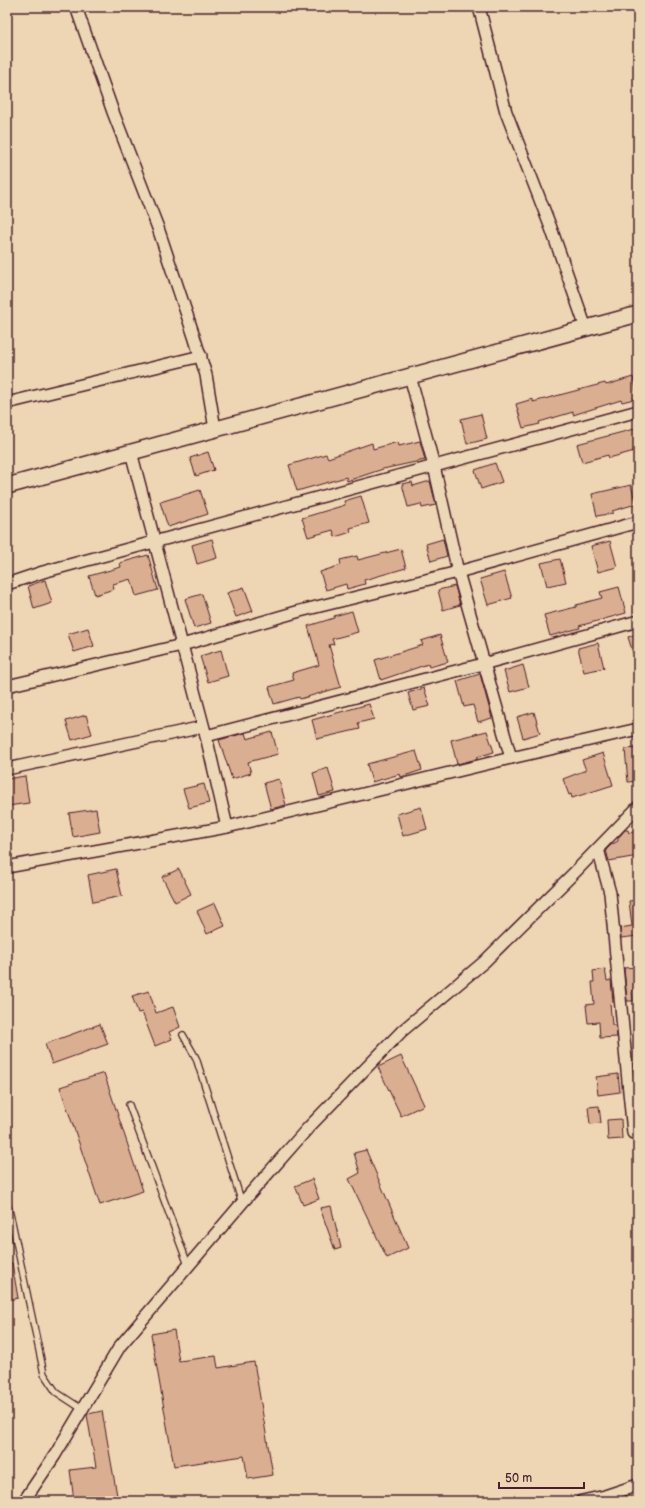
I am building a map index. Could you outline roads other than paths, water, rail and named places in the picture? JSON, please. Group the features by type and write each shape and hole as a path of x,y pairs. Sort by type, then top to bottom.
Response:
{"main road":[{"path":"7,486 638,314"}],"street":[{"path":"76,7 113,112 158,228 201,356 206,375 215,429"},
{"path":"479,7 506,112 551,228 586,328"},
{"path":"7,403 201,356"},
{"path":"410,376 434,466 458,572 511,758"},
{"path":"7,584 43,572 638,411"},
{"path":"131,452 205,732 227,827"},
{"path":"7,686 182,645 300,611 458,572 638,522"},
{"path":"7,769 205,732 483,664 638,621"},
{"path":"7,867 227,827 511,758 638,729"},
{"path":"24,1501 55,1454 120,1346 188,1265 308,1128 402,1031 484,962 638,808"},
{"path":"598,849 610,893 633,1133 638,1133"},
{"path":"582,1501 605,1498 638,1485"}],"lane":[{"path":"182,1035 196,1058 242,1203"},
{"path":"129,1105 188,1265"},
{"path":"7,1202 44,1374 56,1392 82,1409"}]}
